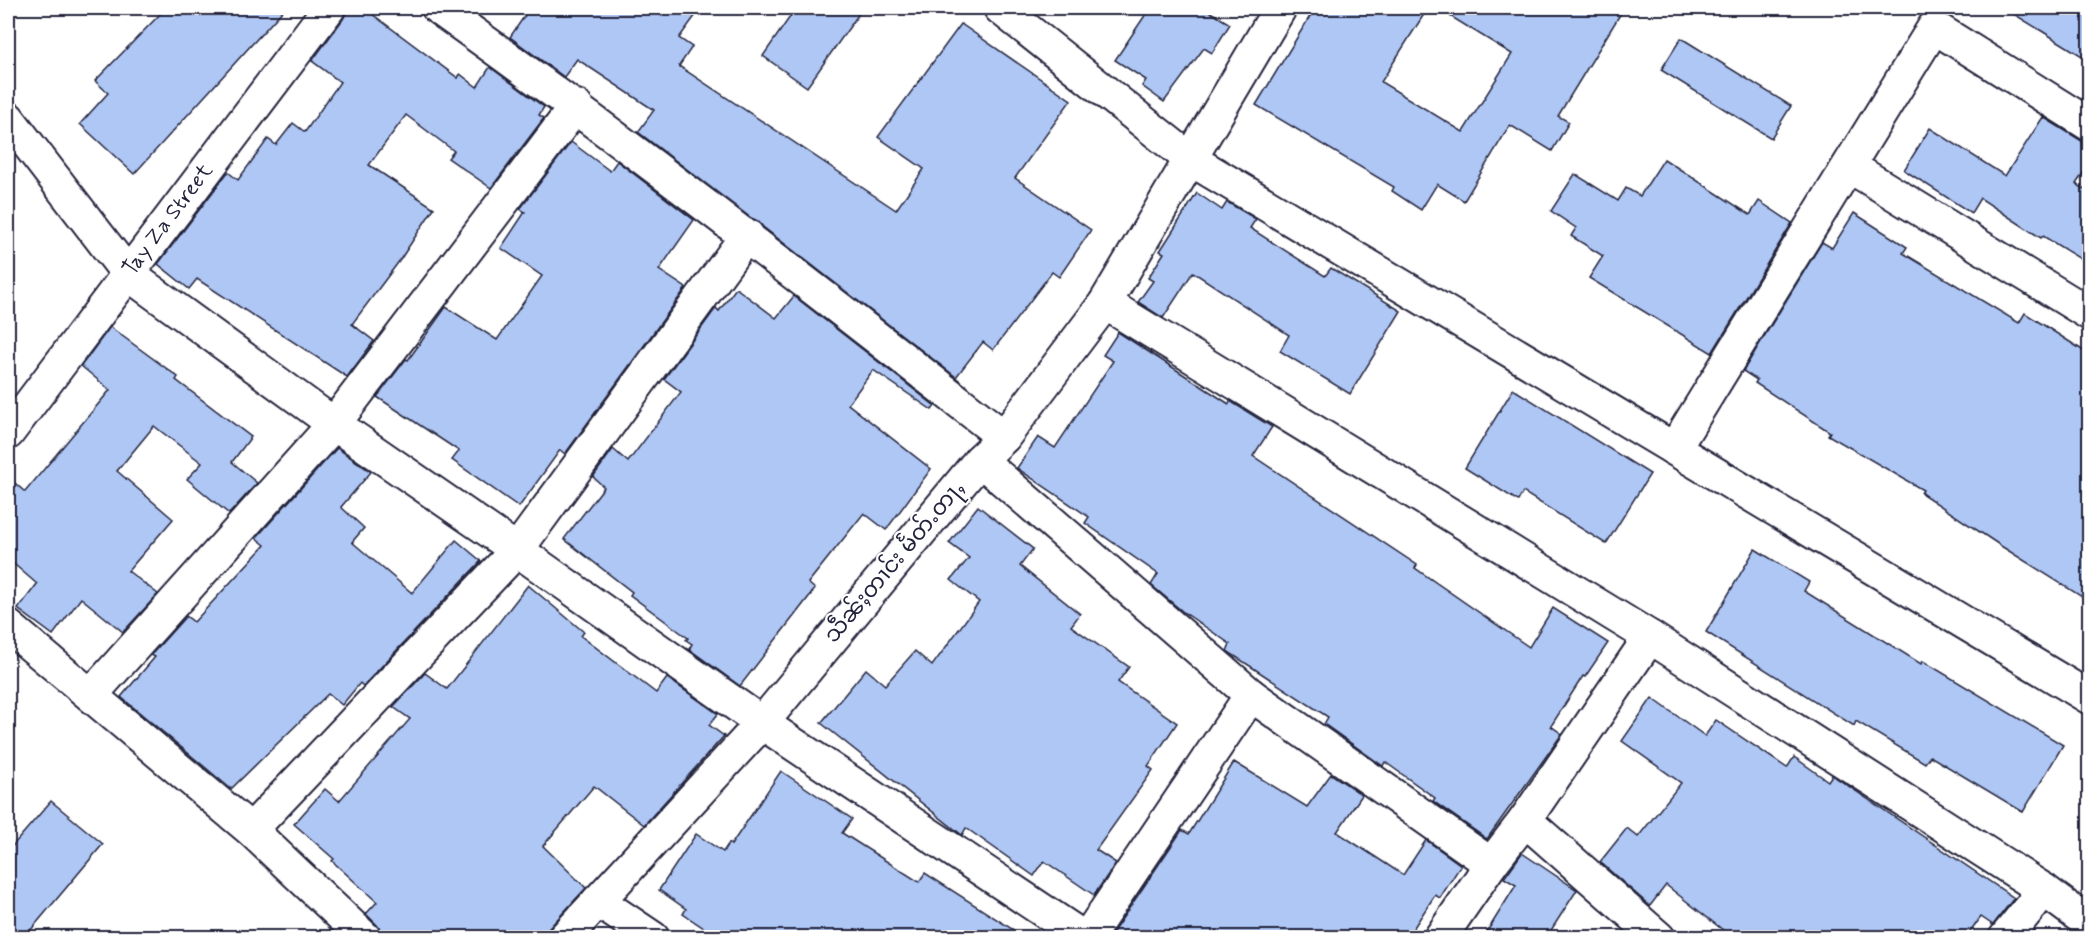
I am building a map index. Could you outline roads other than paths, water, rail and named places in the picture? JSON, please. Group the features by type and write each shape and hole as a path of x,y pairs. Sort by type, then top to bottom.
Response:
{"street":[{"name":"Tay Za Street","path":"8,433 329,8"},
{"path":"438,8 576,106 747,235 1004,437"},
{"path":"1000,8 1190,159 2090,698"},
{"name":"သဵၼ်ႈတၢင်း မႅတ်ႉတႃႇ","path":"564,938 762,723 980,460 1004,437 1105,303 1280,8"},
{"path":"1674,449 1934,27 2090,125"},
{"path":"91,695 334,424 576,106"},
{"path":"8,118 128,273 334,424 762,723 1085,938 1251,695"},
{"path":"1849,166 2090,314"},
{"path":"251,830 517,550 747,235"},
{"path":"1105,303 1650,637 2044,890 2090,924"},
{"path":"980,460 1251,695 1491,864"},
{"path":"8,626 251,830 365,938"},
{"path":"1440,938 1491,864 1525,820 1650,637"},
{"path":"1525,820 1659,938"},
{"path":"2006,938 2044,890"},
{"path":"598,900 653,938"}]}
